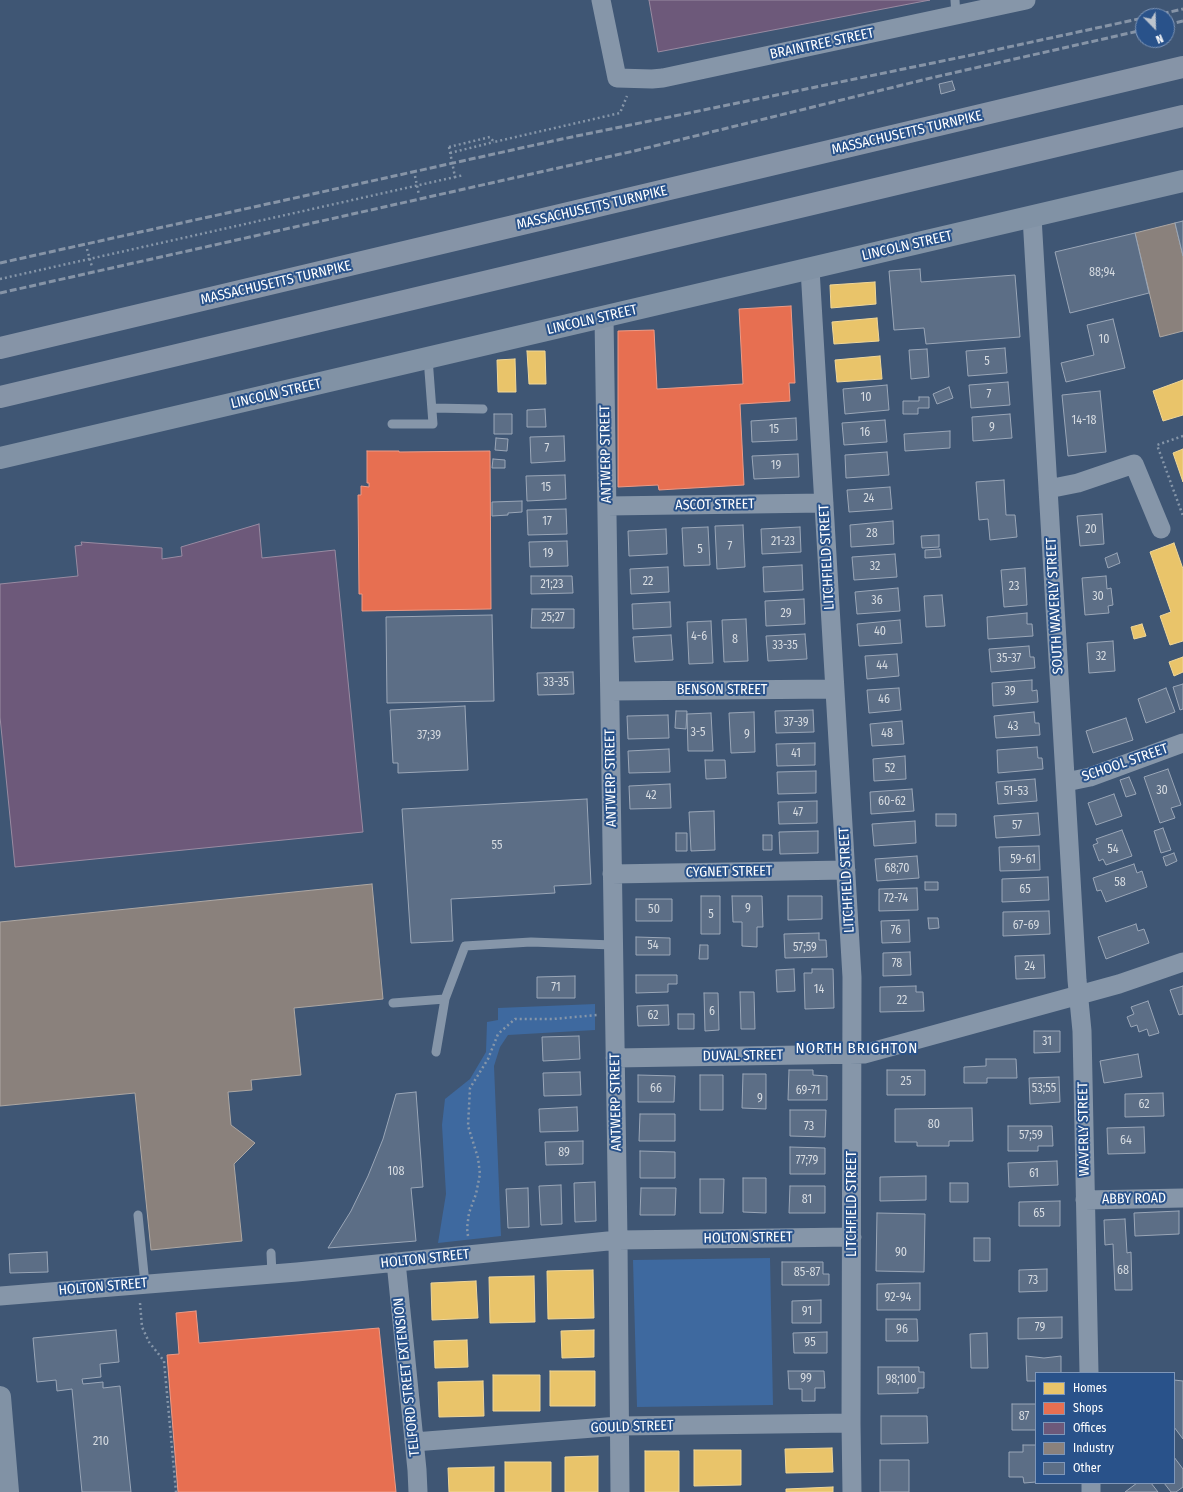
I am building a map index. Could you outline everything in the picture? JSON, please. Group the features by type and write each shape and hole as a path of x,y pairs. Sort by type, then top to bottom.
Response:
{"highway":[{"name":"MASSACHUSETTS TURNPIKE","path":"0,348 1183,67"},
{"path":"0,396 1183,116"}],"street":[{"name":"BRAINTREE STREET","path":"601,0 617,78 663,78 956,8 1026,0"},
{"name":"LINCOLN STREET","path":"0,458 1183,181"},
{"name":"SOUTH WAVERLY STREET","path":"1032,217 1079,995"},
{"name":"LITCHFIELD STREET","path":"810,269 852,971 852,1492"},
{"name":"ANTWERP STREET","path":"604,317 615,1016 620,1492"},
{"path":"1048,489 1078,483 1134,464 1161,528"},
{"name":"ASCOT STREET","path":"607,506 824,503"},
{"name":"BENSON STREET","path":"610,691 835,689"},
{"name":"SCHOOL STREET","path":"1066,782 1090,777 1183,743"},
{"name":"CYGNET STREET","path":"612,874 846,870"},
{"path":"1079,995 1119,984 1183,962"},
{"name":"DUVAL STREET","path":"615,1058 868,1053 1079,995"},
{"name":"WAVERLY STREET","path":"1079,995 1082,1031 1089,1372"},
{"name":"ABBY ROAD","path":"1085,1200 1183,1198"},
{"name":"HOLTON STREET","path":"0,1296 142,1292 272,1274 618,1240 852,1237"},
{"name":"TELFORD STREET EXTENSION","path":"396,1262 418,1492"},
{"path":"0,1397 5,1487"},
{"name":"GOULD STREET","path":"414,1442 620,1426 851,1423"}],"lane":[{"path":"392,424 433,424 433,408 428,358"},
{"path":"433,408 483,409"},
{"path":"436,1052 445,999 465,946 531,942 613,945"},
{"path":"393,1003 445,999"},
{"path":"138,1215 142,1292"},
{"path":"271,1253 272,1274"}],"path":[{"path":"450,153 620,113 628,93"},
{"path":"456,177 449,147 490,137 494,142"},
{"path":"0,279 464,175"},
{"path":"415,176 419,195"},
{"path":"87,249 92,267"},
{"path":"1183,436 1158,445 1183,516"},
{"path":"469,1255 467,1228 469,1213 476,1194 480,1174 478,1158 468,1126 470,1088 488,1059 498,1034 515,1019 615,1016"},
{"path":"142,1292 142,1328 149,1342 164,1361 176,1492"}],"shaded area":[{"path":"595,1004 595,1030 508,1035 500,1047 494,1066 501,1236 438,1243 446,1194 442,1125 445,1099 470,1079 486,1052 487,1022 498,1020 498,1008"},
{"path":"770,1258 773,1405 637,1407 633,1260"}],"building: Homes":[{"path":"875,282 876,304 831,308 830,285"},
{"path":"877,318 879,341 834,344 832,322"},
{"path":"527,351 545,351 546,384 529,384"},
{"path":"880,356 882,379 837,382 835,360"},
{"path":"515,359 516,392 498,392 497,360"},
{"path":"1183,380 1183,415 1163,421 1153,391"},
{"path":"1183,449 1183,482 1173,453"},
{"path":"1174,543 1183,569 1183,641 1170,645 1160,616 1171,612 1150,552"},
{"path":"1142,624 1146,636 1134,639 1131,627"},
{"path":"1183,657 1183,672 1174,676 1169,662"},
{"path":"593,1270 594,1318 548,1319 547,1271"},
{"path":"534,1276 535,1322 490,1323 489,1277"},
{"path":"476,1281 478,1318 432,1320 431,1283"},
{"path":"594,1330 594,1357 562,1358 561,1331"},
{"path":"467,1340 468,1367 435,1368 434,1341"},
{"path":"550,1371 595,1371 595,1406 550,1406"},
{"path":"493,1375 540,1375 540,1411 493,1411"},
{"path":"483,1381 484,1416 439,1417 438,1382"},
{"path":"832,1448 833,1472 786,1473 785,1449"},
{"path":"694,1450 741,1450 741,1485 694,1486"},
{"path":"645,1451 679,1451 679,1492 645,1492"},
{"path":"598,1456 598,1492 565,1492 565,1457"},
{"path":"505,1462 551,1462 551,1492 505,1492"},
{"path":"494,1467 494,1492 449,1492 448,1468"},
{"path":"833,1487 833,1492 786,1492 786,1489"}],"building: Shops":[{"path":"791,306 795,383 789,383 790,401 740,404 744,485 659,490 658,485 618,487 618,331 654,330 657,389 743,384 739,309"},
{"path":"367,451 490,451 491,609 362,611 362,594 359,594 358,495 361,495 361,486 369,487 369,483 367,483"},
{"path":"196,1311 199,1343 379,1328 396,1492 178,1492 167,1355 179,1354 176,1313"}],"building: Offices":[{"path":"649,0 930,0 658,52"},
{"path":"259,524 262,558 335,550 363,832 15,867 0,717 0,584 78,576 75,546 82,545 81,542 162,548 162,559 182,556 181,547"}],"building: Industry":[{"path":"1175,223 1183,256 1183,331 1160,337 1135,233"},
{"path":"372,884 383,999 294,1008 301,1075 251,1080 252,1090 228,1092 231,1125 255,1143 234,1164 242,1241 151,1250 135,1093 0,1106 0,922"}],"building: Other":[{"path":"952,81 955,90 941,94 939,84"},
{"path":"1183,221 1183,256 1175,223"},
{"path":"1135,233 1149,293 1070,313 1055,252"},
{"path":"920,269 921,282 1015,275 1020,337 926,344 924,328 894,330 889,271"},
{"path":"1113,319 1125,368 1066,382 1061,363 1094,355 1087,325"},
{"path":"1005,348 1007,373 968,376 966,351"},
{"path":"927,349 929,377 911,379 909,350"},
{"path":"1008,382 1010,405 971,408 969,385"},
{"path":"887,385 889,410 845,414 843,389"},
{"path":"949,387 953,398 937,404 933,394"},
{"path":"1100,391 1106,452 1068,456 1062,395"},
{"path":"919,397 929,397 929,408 918,408 918,414 903,414 903,401 919,401"},
{"path":"545,409 546,427 527,427 527,410"},
{"path":"494,414 512,414 512,434 494,434"},
{"path":"1010,414 1012,438 973,441 972,417"},
{"path":"796,418 797,440 752,442 751,421"},
{"path":"885,420 887,442 844,445 842,423"},
{"path":"950,431 950,448 905,451 904,434"},
{"path":"564,436 565,461 531,463 530,437"},
{"path":"496,438 508,439 507,451 495,450"},
{"path":"887,452 889,475 846,478 845,455"},
{"path":"798,454 799,477 754,479 752,456"},
{"path":"493,459 505,460 505,468 492,468"},
{"path":"565,475 566,499 527,501 526,476"},
{"path":"1004,480 1006,515 1015,515 1017,537 990,540 988,519 979,520 976,482"},
{"path":"890,487 892,509 849,512 847,490"},
{"path":"522,501 522,512 492,516 492,502"},
{"path":"566,509 567,534 528,535 527,510"},
{"path":"1102,514 1104,544 1080,546 1077,516"},
{"path":"893,521 894,544 851,547 850,525"},
{"path":"743,525 745,567 717,569 715,526"},
{"path":"708,527 710,565 684,566 682,528"},
{"path":"800,527 801,552 762,554 761,529"},
{"path":"666,529 667,554 629,556 628,531"},
{"path":"939,535 939,547 922,548 921,536"},
{"path":"567,541 568,566 530,567 529,542"},
{"path":"940,549 941,557 925,558 925,550"},
{"path":"1117,553 1120,563 1108,568 1105,558"},
{"path":"895,554 897,577 854,580 852,557"},
{"path":"802,565 803,590 764,592 763,567"},
{"path":"668,567 669,592 631,594 630,569"},
{"path":"1025,568 1027,605 1004,607 1001,570"},
{"path":"531,576 572,576 573,593 531,594"},
{"path":"1106,576 1107,589 1111,588 1113,605 1108,606 1109,613 1085,615 1082,578"},
{"path":"898,588 900,611 857,614 855,592"},
{"path":"942,595 945,626 926,627 924,596"},
{"path":"804,599 805,624 766,626 765,601"},
{"path":"670,602 671,627 633,629 632,604"},
{"path":"532,609 574,609 574,628 531,628"},
{"path":"1027,613 1027,624 1032,624 1033,636 988,639 987,617"},
{"path":"492,615 494,701 387,703 386,617"},
{"path":"746,619 748,661 724,662 722,620"},
{"path":"900,620 902,643 859,646 857,624"},
{"path":"711,621 713,663 689,664 687,622"},
{"path":"805,634 807,659 768,661 766,636"},
{"path":"671,635 673,660 635,662 633,637"},
{"path":"1113,641 1115,671 1089,673 1087,643"},
{"path":"1029,646 1030,657 1034,657 1035,668 991,672 989,649"},
{"path":"897,654 899,676 867,679 865,656"},
{"path":"573,672 574,694 538,695 537,673"},
{"path":"1032,680 1032,691 1037,690 1038,702 993,706 992,683"},
{"path":"1183,684 1183,709 1180,710 1173,687"},
{"path":"899,688 901,710 869,713 867,690"},
{"path":"1166,688 1175,712 1146,723 1138,699"},
{"path":"465,706 468,770 398,773 398,763 393,763 390,710"},
{"path":"813,710 814,732 776,733 775,711"},
{"path":"676,711 687,711 686,729 675,728"},
{"path":"754,712 755,752 731,753 729,713"},
{"path":"1034,712 1035,723 1039,723 1040,735 996,738 994,716"},
{"path":"711,713 713,751 688,751 687,714"},
{"path":"668,715 669,738 628,739 627,716"},
{"path":"1126,718 1133,740 1093,753 1086,731"},
{"path":"902,721 904,744 872,746 870,724"},
{"path":"815,743 815,765 777,766 776,744"},
{"path":"1037,747 1038,758 1042,758 1043,769 998,773 997,750"},
{"path":"669,749 670,772 629,773 628,751"},
{"path":"905,756 906,779 874,781 873,759"},
{"path":"705,760 725,760 726,778 706,779"},
{"path":"1168,769 1181,805 1171,808 1175,818 1160,823 1144,777"},
{"path":"816,771 816,793 778,794 777,772"},
{"path":"1129,777 1136,794 1126,797 1120,780"},
{"path":"1035,779 1037,801 998,804 996,782"},
{"path":"670,784 671,808 630,809 629,786"},
{"path":"912,789 914,811 871,814 870,792"},
{"path":"1114,794 1122,816 1096,825 1088,803"},
{"path":"587,799 591,884 554,886 555,893 451,899 453,941 411,943 402,809"},
{"path":"817,801 817,823 779,824 778,802"},
{"path":"714,811 715,850 691,851 689,812"},
{"path":"1038,813 1040,835 996,838 994,816"},
{"path":"936,814 956,814 956,826 936,826"},
{"path":"915,821 916,843 874,846 872,824"},
{"path":"1163,828 1171,850 1161,853 1154,831"},
{"path":"1122,830 1132,856 1106,865 1103,859 1099,861 1093,845 1098,843 1096,839"},
{"path":"818,831 818,853 780,854 779,832"},
{"path":"676,833 687,833 687,851 676,851"},
{"path":"763,835 772,835 772,850 763,850"},
{"path":"1039,846 1040,870 1000,871 999,847"},
{"path":"1174,853 1177,861 1166,866 1163,857"},
{"path":"917,856 919,878 877,881 875,859"},
{"path":"1134,864 1137,873 1142,871 1147,887 1106,902 1101,890 1097,891 1093,878"},
{"path":"1048,877 1049,900 1002,902 1002,879"},
{"path":"925,882 938,882 938,890 925,890"},
{"path":"917,888 918,910 879,911 879,889"},
{"path":"701,896 720,896 720,934 701,934"},
{"path":"732,896 762,896 763,927 757,927 757,947 742,946 742,922 733,922"},
{"path":"788,896 822,896 822,919 788,920"},
{"path":"636,899 672,899 672,921 636,921"},
{"path":"1049,911 1050,934 1003,936 1003,912"},
{"path":"928,918 938,918 939,928 929,929"},
{"path":"909,920 910,942 882,943 881,921"},
{"path":"1136,924 1138,931 1144,929 1149,943 1106,959 1098,937"},
{"path":"819,933 819,940 826,940 827,957 785,958 784,934"},
{"path":"636,937 670,938 670,955 636,955"},
{"path":"700,945 708,945 708,959 699,959"},
{"path":"910,952 911,975 883,976 883,953"},
{"path":"1044,955 1045,978 1016,979 1015,956"},
{"path":"794,969 795,991 777,992 776,970"},
{"path":"812,969 833,969 834,1008 805,1009 804,973 812,973"},
{"path":"636,975 677,975 677,984 668,984 668,992 636,993"},
{"path":"575,976 575,998 537,998 537,977"},
{"path":"916,986 916,992 923,992 924,1011 880,1012 880,987"},
{"path":"1183,986 1183,1014 1179,1015 1170,990"},
{"path":"740,992 754,992 755,1029 741,1029"},
{"path":"704,993 718,993 719,1030 705,1031"},
{"path":"1148,1001 1159,1033 1149,1036 1147,1029 1139,1032 1137,1025 1131,1027 1127,1017 1134,1014 1131,1007"},
{"path":"668,1005 669,1025 638,1026 637,1006"},
{"path":"678,1014 694,1014 694,1029 678,1029"},
{"path":"1034,1031 1060,1031 1060,1052 1034,1053"},
{"path":"579,1036 580,1059 543,1061 542,1037"},
{"path":"1138,1054 1142,1077 1104,1083 1100,1061"},
{"path":"986,1059 1016,1059 1017,1078 987,1078 987,1083 964,1083 964,1067 986,1066"},
{"path":"789,1070 813,1070 813,1075 827,1076 827,1100 788,1100"},
{"path":"887,1070 925,1070 925,1095 887,1095"},
{"path":"580,1072 581,1095 544,1096 543,1073"},
{"path":"743,1074 766,1074 766,1109 742,1108"},
{"path":"638,1075 675,1076 674,1102 638,1102"},
{"path":"700,1075 723,1075 723,1110 700,1110"},
{"path":"1059,1077 1060,1102 1030,1104 1029,1078"},
{"path":"416,1092 423,1187 411,1188 416,1241 328,1248 351,1211 368,1176 383,1139 396,1094"},
{"path":"1163,1093 1164,1116 1125,1117 1125,1094"},
{"path":"577,1107 578,1131 540,1132 539,1109"},
{"path":"972,1108 973,1141 949,1141 949,1146 917,1146 917,1142 895,1142 895,1109"},
{"path":"790,1110 826,1110 825,1137 790,1136"},
{"path":"640,1114 675,1114 675,1141 639,1141"},
{"path":"1008,1126 1052,1126 1053,1146 1038,1146 1038,1151 1008,1151"},
{"path":"1144,1127 1145,1153 1108,1154 1107,1128"},
{"path":"583,1141 583,1164 546,1165 545,1142"},
{"path":"790,1147 825,1148 825,1174 790,1174"},
{"path":"640,1151 675,1152 675,1178 640,1178"},
{"path":"1057,1161 1058,1185 1009,1187 1008,1163"},
{"path":"926,1176 926,1200 880,1201 880,1177"},
{"path":"743,1178 766,1178 766,1213 743,1212"},
{"path":"700,1179 724,1179 723,1213 700,1213"},
{"path":"595,1182 596,1221 575,1222 574,1183"},
{"path":"950,1183 968,1183 968,1202 950,1202"},
{"path":"561,1185 562,1224 541,1225 539,1186"},
{"path":"790,1186 825,1186 825,1213 789,1213"},
{"path":"528,1188 529,1227 508,1228 506,1189"},
{"path":"641,1188 676,1188 675,1215 640,1215"},
{"path":"1060,1201 1060,1226 1019,1226 1019,1202"},
{"path":"1179,1211 1179,1234 1135,1236 1134,1213"},
{"path":"877,1213 925,1214 924,1272 876,1271"},
{"path":"1125,1219 1127,1253 1131,1252 1132,1290 1115,1290 1113,1244 1105,1245 1104,1220"},
{"path":"974,1238 990,1238 990,1261 974,1261"},
{"path":"47,1252 48,1272 10,1273 9,1254"},
{"path":"782,1262 823,1262 823,1274 829,1274 829,1285 782,1285"},
{"path":"1047,1269 1047,1291 1019,1292 1019,1270"},
{"path":"920,1283 920,1310 877,1310 877,1284"},
{"path":"821,1300 821,1323 792,1323 792,1301"},
{"path":"1062,1317 1062,1338 1018,1339 1018,1318"},
{"path":"886,1319 917,1319 918,1341 886,1341"},
{"path":"116,1330 119,1362 100,1364 101,1377 82,1379 83,1384 103,1382 103,1388 120,1386 131,1492 82,1492 72,1389 57,1391 56,1380 37,1382 33,1338"},
{"path":"827,1332 827,1353 794,1353 793,1333"},
{"path":"987,1333 988,1368 971,1368 970,1334"},
{"path":"1026,1356 1044,1358 1061,1356 1061,1372 1035,1372 1035,1381 1027,1381"},
{"path":"878,1367 919,1367 919,1372 924,1372 924,1388 918,1388 918,1393 878,1394"},
{"path":"788,1371 824,1371 825,1388 815,1388 815,1401 802,1401 802,1389 789,1389"},
{"path":"1175,1380 1183,1381 1183,1439 1175,1428"},
{"path":"1012,1404 1035,1404 1035,1430 1012,1430"},
{"path":"881,1416 927,1416 928,1443 881,1444"},
{"path":"1023,1445 1035,1445 1035,1482 1024,1483 1023,1477 1009,1477 1009,1452 1023,1452"},
{"path":"1175,1458 1183,1469 1183,1487 1176,1492 1171,1492 1165,1484 1175,1484"},
{"path":"880,1460 909,1460 909,1492 880,1492"},
{"path":"1136,1484 1152,1484 1158,1492 1125,1492"}],"railway":[{"path":"1175,11 1183,9"},
{"path":"0,263 562,139 967,56 1135,20"},
{"path":"1175,23 1183,21"},
{"path":"0,293 634,151 935,77 1135,32"}],"district":[{"name":"NORTH BRIGHTON","path":"857,1049"}]}
